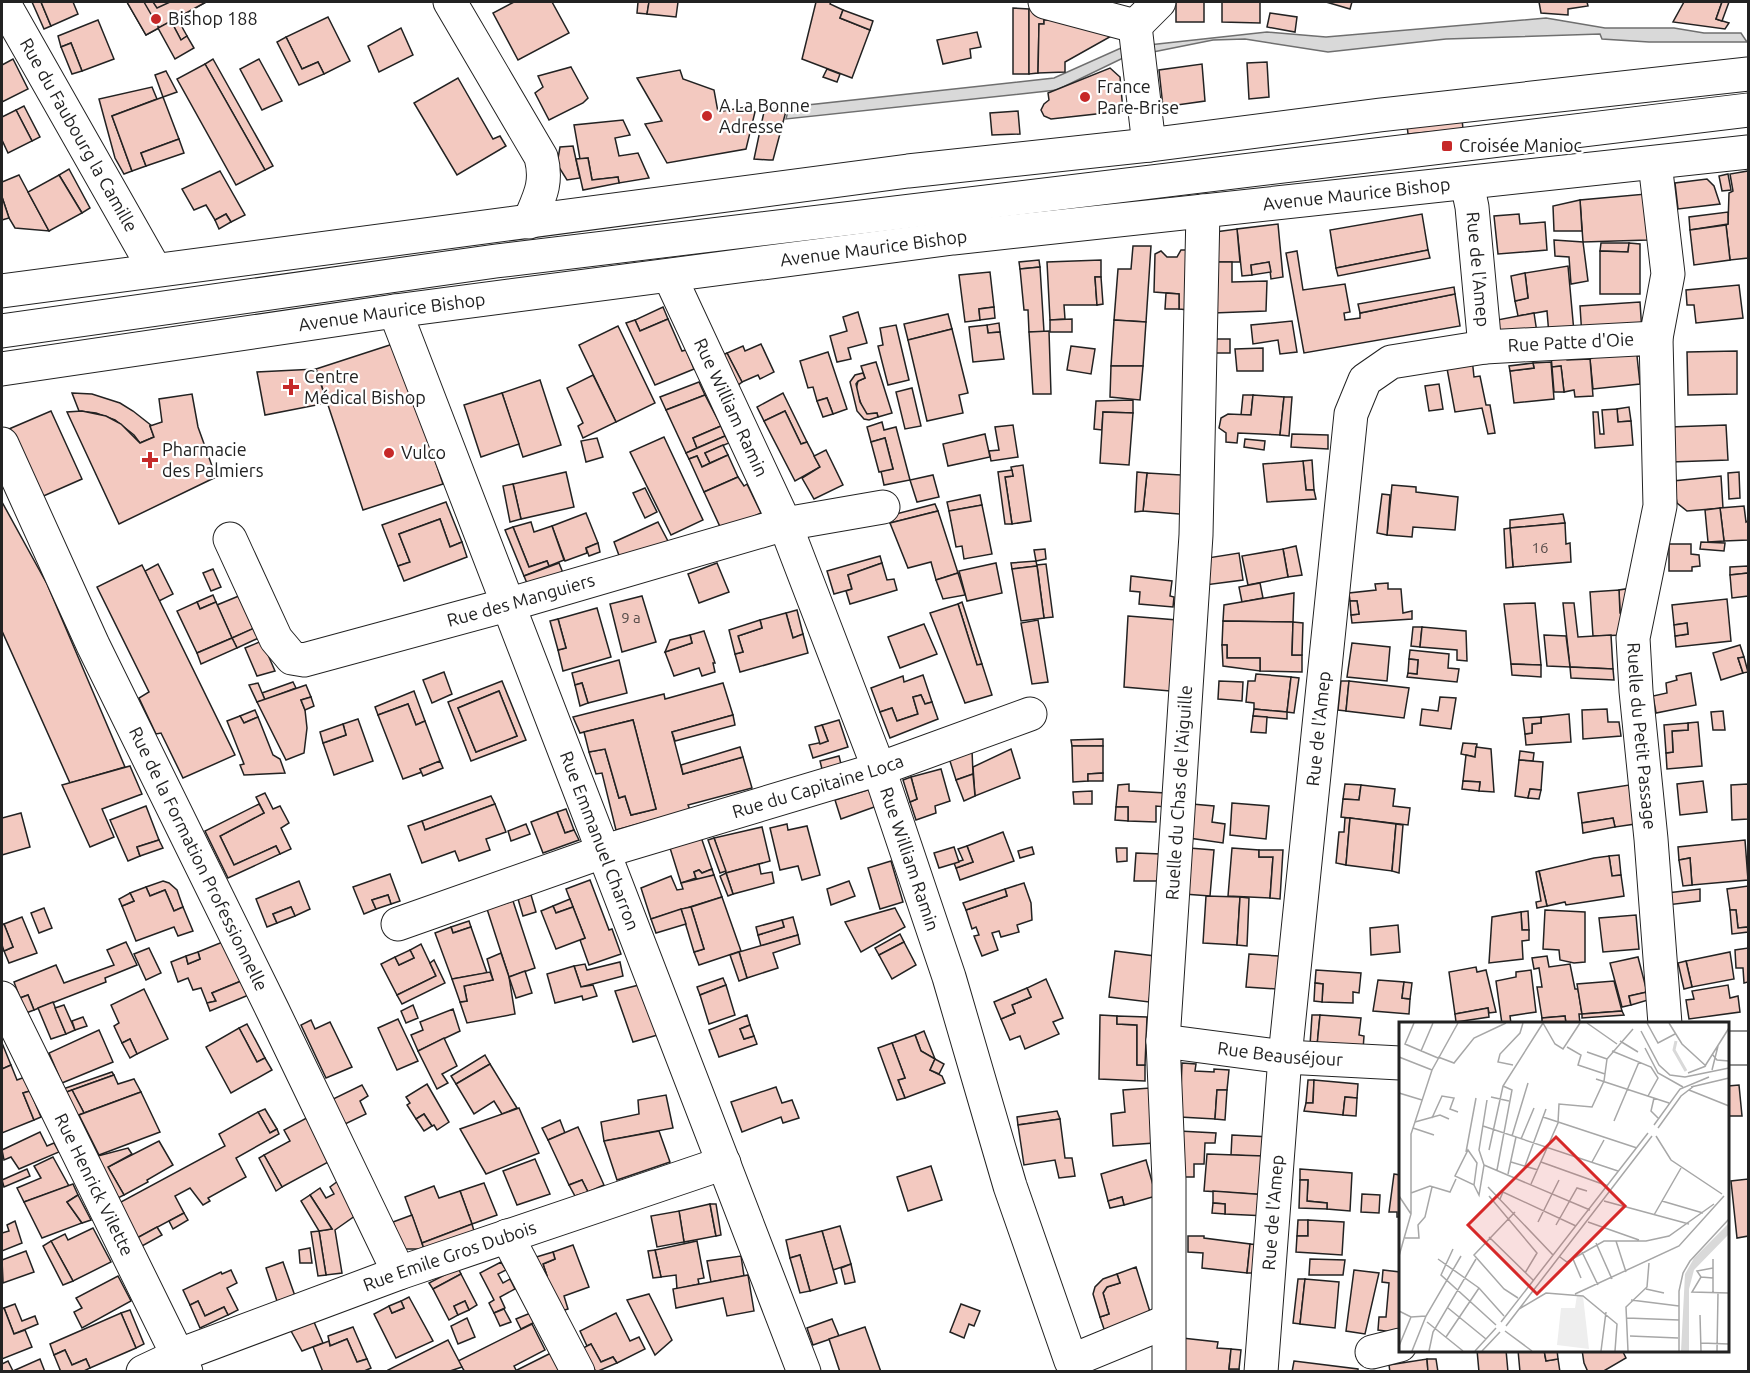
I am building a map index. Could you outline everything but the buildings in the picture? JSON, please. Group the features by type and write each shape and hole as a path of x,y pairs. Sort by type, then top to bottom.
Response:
{"street":[{"name":"Rue du Faubourg la Camille","path":"3,2 155,270"},
{"path":"450,2 542,157 545,174 542,190 530,222"},
{"path":"1045,2 1135,34"},
{"path":"1149,145 1135,34 1159,2"},
{"path":"2,291 908,171 1749,74"},
{"path":"2,331 507,260 1749,110"},
{"name":"Avenue Maurice Bishop","path":"2,369 395,311 953,238 1749,152"},
{"name":"Ruelle du Petit Passage","path":"1655,163 1668,274 1656,338 1660,506 1633,638 1635,691 1651,839 1665,1022"},
{"name":"Rue de l'Amep","path":"1261,1371 1285,1057 1351,414 1365,380 1391,362 1485,347 1472,207 1467,183"},
{"name":"Ruelle du Chas de l'Aiguille","path":"1169,1371 1169,1180 1163,1041 1196,535 1203,211"},
{"name":"Rue William Ramin","path":"670,276 785,524 879,769 949,977 1010,1186 1071,1361 1168,1321"},
{"name":"Rue Emmanuel Charron","path":"395,311 507,605 605,850 804,1371"},
{"name":"Rue Patte d'Oie","path":"1485,347 1656,338"},
{"name":"Rue de la Formation Professionnelle","path":"2,444 93,645 399,1273"},
{"name":"Rue des Manguiers","path":"230,539 276,639 292,658 304,660 507,605 785,524 883,507"},
{"name":"Rue du Capitaine Loca","path":"398,924 605,850 879,769 1030,714"},
{"name":"Rue Henrick Vilette","path":"2,998 182,1364"},
{"name":"Rue Beauséjour","path":"1163,1041 1285,1057 1399,1063"},
{"path":"1729,1048 1749,1048"},
{"name":"Rue Emile Gros Dubois","path":"143,1371 182,1364 399,1273 724,1163"},
{"path":"507,1236 578,1371"}],"shaded area":[{"path":"1546,18 1605,28 1674,28 1704,33 1741,33 1747,42 1649,42 1602,39 1600,34 1446,39 1328,52 1245,39 1213,40 1123,58 1057,90 786,119 789,107 1054,78 1121,48 1267,32 1326,37"}],"place":[{"name":"Bishop 188","path":"156,19"},
{"name":"France Pare-Brise","path":"1085,97"},
{"name":"A La Bonne Adresse","path":"707,116"},
{"name":"Croisée Manioc","path":"1447,146"},
{"name":"Centre Médical Bishop","path":"291,387"},
{"name":"Vulco","path":"389,453"},
{"name":"Pharmacie des Palmiers","path":"150,460"}]}
